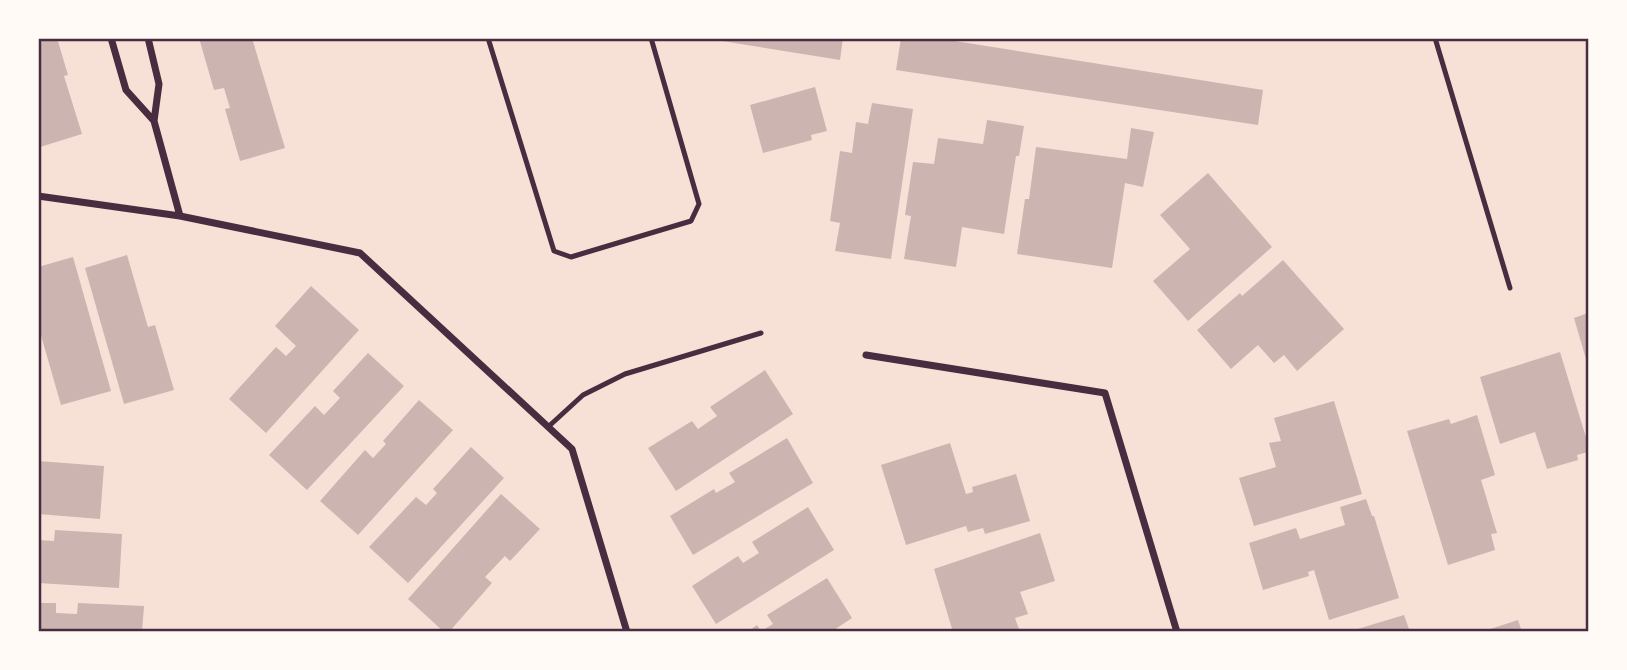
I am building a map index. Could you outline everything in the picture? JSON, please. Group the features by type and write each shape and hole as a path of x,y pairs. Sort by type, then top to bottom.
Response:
{"street":[{"path":"111,38 126,90 154,121"},
{"path":"148,38 159,84 154,121 180,216"},
{"path":"38,195 180,216 360,253 572,449 627,632"},
{"path":"866,355 1105,393 1177,632"}],"lane":[{"path":"488,38 554,251 571,257 691,221 699,204 651,38"},
{"path":"1435,38 1510,288"},
{"path":"548,427 583,395 625,374 761,333"}],"building":[{"path":"38,38 57,38 68,75 64,76 82,134 40,147"},
{"path":"199,38 252,38 285,148 240,161 225,109 230,108 224,88 214,90"},
{"path":"704,38 843,38 840,60"},
{"path":"901,38 936,38 1263,90 1258,125 896,70"},
{"path":"815,87 827,131 811,135 812,140 763,153 750,105"},
{"path":"872,103 913,109 891,259 835,251 840,223 830,221 840,151 852,153 856,122 868,124"},
{"path":"987,120 1024,126 1019,156 1016,156 1004,234 962,227 956,267 904,259 911,216 905,215 913,162 934,164 938,138 983,144"},
{"path":"1131,128 1154,132 1143,187 1125,183 1112,268 1017,254 1025,199 1029,199 1036,147 1127,159"},
{"path":"1208,173 1272,247 1188,321 1153,281 1190,249 1160,215"},
{"path":"127,255 148,327 155,325 174,390 124,404 85,268"},
{"path":"73,257 111,391 61,405 38,325 38,267"},
{"path":"1283,260 1344,329 1297,371 1284,355 1274,363 1258,345 1231,369 1197,330"},
{"path":"311,286 359,330 266,433 229,399 276,347 286,356 296,346 275,326"},
{"path":"1588,313 1588,366 1574,318"},
{"path":"1560,352 1588,444 1588,452 1577,455 1578,460 1547,469 1535,432 1500,444 1480,377"},
{"path":"368,353 404,386 307,490 269,455 315,406 324,415 340,398 333,391"},
{"path":"765,370 793,414 676,491 648,448 692,421 698,429 717,416 710,407"},
{"path":"419,400 453,430 358,535 320,501 365,450 373,458 386,444 383,441"},
{"path":"1334,401 1362,494 1254,526 1239,478 1276,467 1269,443 1281,441 1274,418"},
{"path":"1477,415 1495,475 1481,480 1497,533 1491,534 1495,550 1448,565 1407,431 1449,419 1451,424"},
{"path":"787,438 813,483 693,555 670,516 714,489 716,493 735,482 729,473"},
{"path":"950,443 966,494 973,492 972,487 1016,474 1030,521 985,534 983,528 968,532 966,526 906,545 881,465"},
{"path":"471,447 504,478 408,583 369,547 416,497 426,505 437,493 433,489"},
{"path":"38,461 104,466 100,519 38,514"},
{"path":"501,494 540,529 510,561 505,556 485,577 492,583 449,632 444,632 408,599"},
{"path":"1366,499 1374,516 1399,598 1329,620 1314,570 1308,572 1309,576 1263,590 1249,543 1296,528 1300,539 1345,525 1340,507"},
{"path":"808,507 834,550 716,624 692,586 738,556 743,563 759,553 752,542"},
{"path":"55,530 122,534 119,588 38,583 38,540 54,541"},
{"path":"1040,533 1055,581 1020,592 1028,614 1015,618 1020,632 953,632 934,569"},
{"path":"827,578 852,618 831,632 747,632 757,625 761,631 773,624 767,615"},
{"path":"38,603 56,603 56,613 77,614 78,603 144,606 142,632 38,632"},
{"path":"1404,615 1410,632 1351,632 1351,631"},
{"path":"1518,620 1522,632 1484,632 1484,631"}]}
